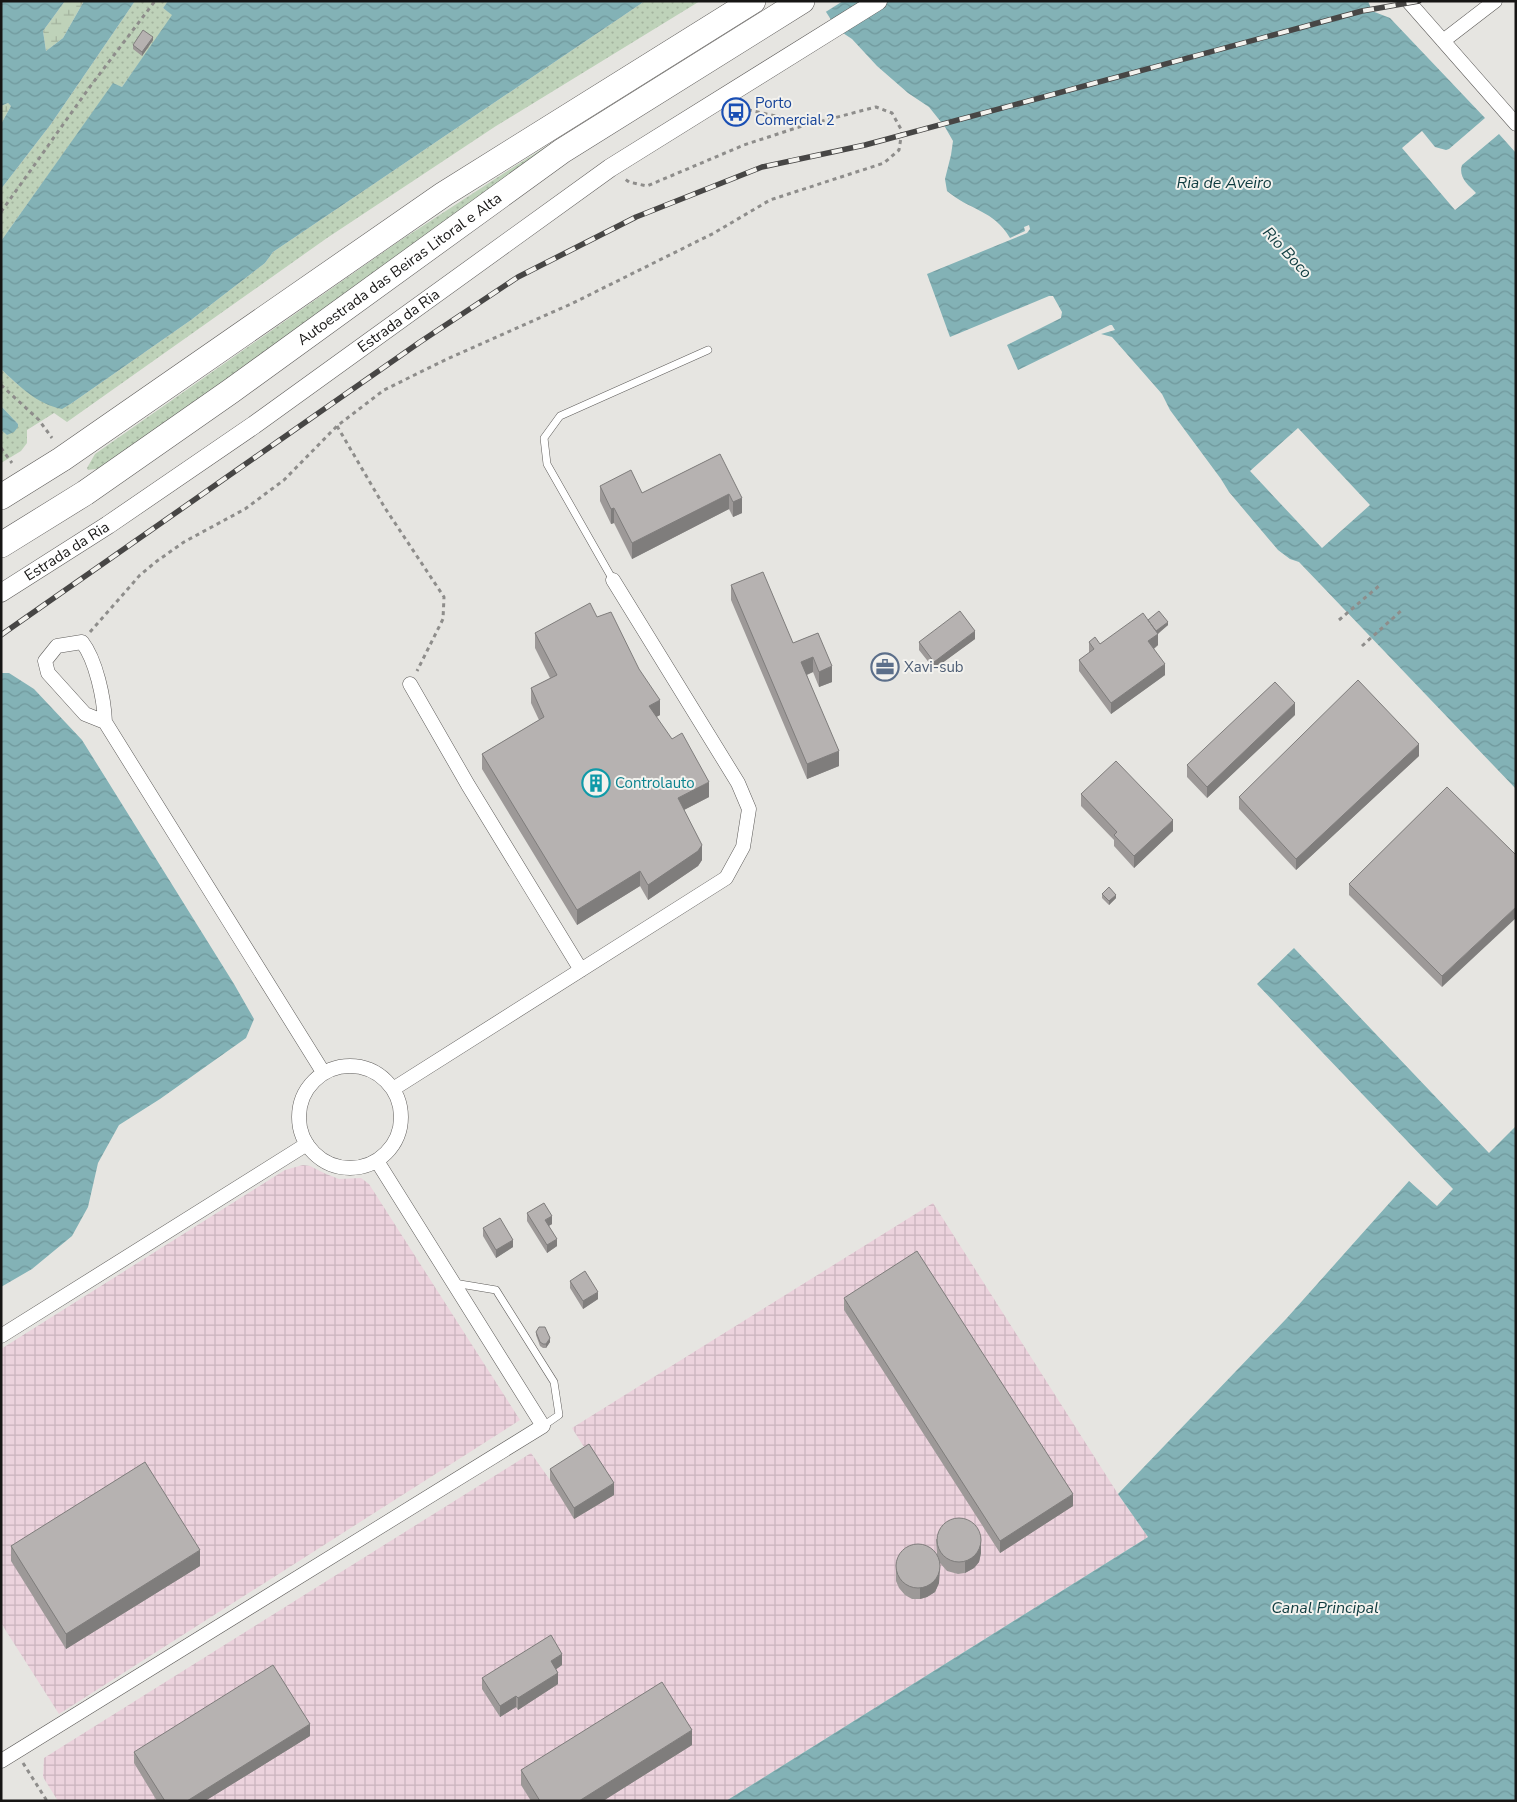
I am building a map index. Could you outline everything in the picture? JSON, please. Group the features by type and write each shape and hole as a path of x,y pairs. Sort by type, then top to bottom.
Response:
{"highway":[{"name":"Autoestrada das Beiras Litoral e Alta","path":"1,497 62,459 444,194 753,1"},
{"name":"Autoestrada das Beiras Litoral e Alta","path":"1,545 86,493 231,391 562,151 802,1"}],"street":[{"name":"Estrada da Ria","path":"1,593 108,525 254,426 610,168 878,1"},
{"path":"1408,1 1516,124"},
{"path":"1472,18 1486,1"},
{"path":"1443,40 1495,1"},
{"path":"393,1089 726,878 743,847 749,809 738,783 613,580"},
{"path":"104,722 85,714 48,673 45,661 57,646 82,642 89,651 104,704 104,722 323,1072"},
{"path":"410,684 468,785 581,970"},
{"path":"345,1065 368,1068 388,1080 393,1089 400,1100 402,1123 394,1145 378,1161 355,1169 332,1166 313,1153 300,1133 298,1110 306,1088 323,1072 345,1065"},
{"path":"1,1336 307,1144"},
{"path":"1,1761 543,1426 378,1161"}],"lane":[{"path":"613,580 547,464 544,438 560,416 708,350"},
{"path":"453,1283 496,1290 554,1382 559,1415 543,1426"}],"path":[{"path":"1,212 89,88 155,1"},
{"path":"731,93 749,110 780,116 799,127"},
{"path":"82,642 140,575 157,560 184,542 246,509 284,480 337,426 384,390 446,359 589,295 714,233 770,200 884,163 899,150 902,131 892,113 876,108 799,127 744,145 648,186 629,182 610,168"},
{"path":"1,384 39,420 52,438"},
{"path":"337,426 385,508 444,597 444,619 410,684"},
{"path":"1,448 12,463"},
{"path":"1339,620 1380,585"},
{"path":"1362,646 1402,610"},
{"path":"16,1752 47,1801"}],"shaded area":[{"path":"303,1165 310,1166 339,1179 361,1178 369,1184 520,1420 59,1714 1,1623 1,1349 285,1170"},
{"path":"933,1203 1118,1494 1148,1537 726,1801 58,1801 43,1777 44,1758 531,1453 550,1480 589,1455 572,1428"}],"green space":[{"path":"65,1 84,1 63,38 46,51 43,31"},
{"path":"135,1 168,1 163,8 173,15 122,87 113,84 1,241 1,189 51,124"},
{"path":"645,1 700,1 496,126 327,238 67,422 54,413 27,430 27,443 21,451 1,463 1,430 7,435 18,424 1,406 1,369 17,384 62,408 72,403 191,320 265,263 273,252"},
{"path":"682,61 592,120 104,468 88,470 87,468 95,454 398,242"},
{"path":"8,103 11,106 1,124 1,106"}],"water":[{"path":"1,1 65,1 43,31 46,51 63,38 84,1 135,1 51,124 1,189 1,124 11,106 8,103 1,106"},
{"path":"168,1 645,1 273,252 265,263 191,320 72,403 62,409 53,407 36,399 1,369 1,241 113,83 122,87 172,15 163,8"},
{"name":"Ria de Aveiro","path":"819,1 1368,1 1372,11 1390,18 1485,118 1449,149 1435,147 1422,131 1402,148 1455,210 1476,193 1467,184 1461,173 1462,165 1499,134 1516,153 1516,789 1299,562 1290,559 1278,550 1229,492 1170,410 1162,394 1112,337 1101,334 1115,330 1112,325 1018,370 1007,345 1061,318 1062,312 1053,296 950,337 927,274 1027,233 1030,229 1029,225 1024,227 1025,231 1010,238 1004,229 989,216 947,191 945,179 953,141 945,127 929,107 908,93 877,66 852,39 837,29","holes":["1298,428 1370,505 1322,548 1250,471"]},
{"path":"1,406 18,424 14,432 7,435 1,430"},
{"path":"1,673 9,673 34,689 82,740 254,1019 246,1038 160,1099 119,1125 98,1163 88,1207 72,1236 32,1269 1,1287"},
{"name":"Canal Principal","path":"1294,948 1489,1153 1516,1126 1516,1801 726,1801 1148,1537 1118,1494 1286,1319 1409,1181 1437,1206 1453,1189 1257,984"}],"pier":[{"path":"817,1 843,1 824,13"}],"building":[{"path":"143,30 153,37 142,52 133,45"},
{"path":"720,454 742,498 733,502 729,494 632,543 614,508 611,509 600,486 631,470 642,493"},
{"path":"763,572 793,643 818,633 832,666 819,672 813,657 801,662 839,751 807,764 731,585"},
{"name":"Controlauto","path":"590,603 597,617 611,612 639,669 660,700 649,706 672,739 682,733 709,782 678,798 702,845 698,851 648,885 640,871 577,910 482,754 544,717 531,688 557,675 535,633"},
{"path":"960,611 975,631 934,662 919,642"},
{"path":"1159,611 1168,622 1156,631 1148,620"},
{"path":"1143,613 1158,634 1148,641 1165,664 1111,703 1079,660 1094,649 1089,642 1095,637 1100,644"},
{"path":"1358,680 1419,744 1296,859 1239,797"},
{"path":"1275,682 1295,703 1207,787 1187,765"},
{"path":"1116,761 1173,820 1134,856 1114,835 1117,832 1081,794"},
{"path":"1447,787 1516,855 1516,907 1442,976 1349,884"},
{"path":"1109,887 1116,895 1109,901 1102,894"},
{"path":"544,1203 552,1216 545,1220 557,1239 547,1245 527,1213"},
{"path":"500,1218 513,1240 496,1250 483,1228"},
{"path":"917,1251 1073,1494 1000,1541 844,1298"},
{"path":"585,1271 598,1292 583,1301 570,1281"},
{"path":"539,1327 545,1327 550,1338 546,1344 540,1342 536,1332"},
{"path":"589,1444 614,1483 574,1508 550,1469"},
{"path":"145,1462 200,1550 66,1634 11,1546"},
{"path":"963,1518 975,1524 980,1531 980,1549 975,1556 968,1561 955,1562 947,1559 940,1552 937,1536 940,1528 947,1521"},
{"path":"918,1544 930,1548 936,1554 940,1566 936,1578 930,1584 918,1588 906,1584 900,1578 896,1566 900,1554 906,1548"},
{"path":"551,1635 562,1654 551,1661 558,1673 518,1698 516,1696 500,1706 482,1678"},
{"path":"273,1665 310,1724 187,1801 165,1801 134,1752"},
{"path":"662,1682 692,1730 579,1801 540,1801 521,1770"}],"railway":[{"path":"1,635 420,342 518,277 636,217 762,167 865,145 1362,11 1419,1"}],"place":[{"name":"Porto Comercial 2","path":"736,112"},
{"name":"Xavi-sub","path":"885,667"},
{"name":"Controlauto","path":"596,783"}],"water label":[{"name":"Rio Boco","path":"1288,252"}]}
